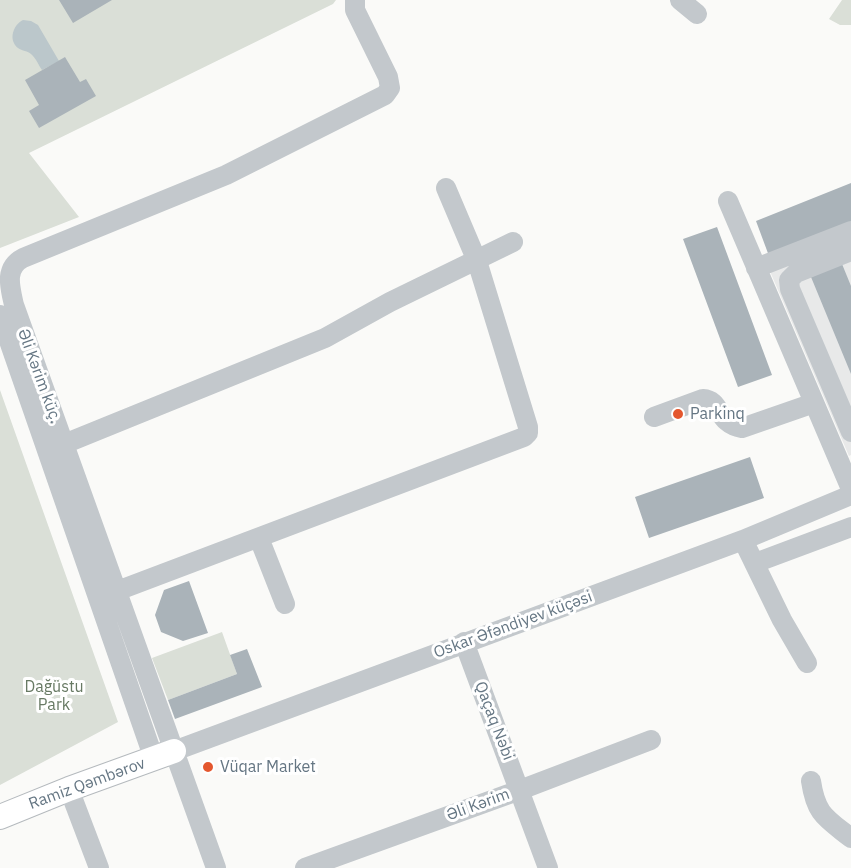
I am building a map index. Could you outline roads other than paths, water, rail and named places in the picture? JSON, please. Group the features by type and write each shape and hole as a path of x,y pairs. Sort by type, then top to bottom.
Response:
{"main road":[{"name":"Ramiz Qəmbərov","path":"0,817 164,755"}],"street":[{"name":"Əli Kərim küç.","path":"216,868 164,755 117,591 14,305 9,280 10,270 15,262 226,175 385,95 390,88 388,77 355,10 356,0"},
{"path":"680,0 698,14"},
{"path":"117,591 513,441 528,433 477,261 446,188"},
{"path":"728,201 851,489"},
{"path":"756,268 851,231"},
{"path":"64,444 325,338 390,302 513,242"},
{"path":"851,252 796,273 789,280 790,289 851,432"},
{"path":"0,315 164,755"},
{"path":"654,417 703,399 715,404 723,419 732,427 742,428 814,403"},
{"name":"Oskar Əfəndiyev küçəsi","path":"164,755 743,540 851,495"},
{"path":"755,563 851,527"},
{"path":"259,538 285,604"},
{"path":"743,540 782,620 807,663"},
{"name":"Qaçaq Nəbi","path":"464,642 548,868"},
{"name":"Əli Kərim","path":"305,868 651,740"},
{"path":"811,781 815,803 820,813 851,838"},
{"path":"69,789 99,868"}],"place":[{"name":"Parkinq","path":"678,414"},
{"name":"Vüqar Market","path":"208,767"}],"park label":[{"name":"Dağüstu Park","path":"54,696"}]}
